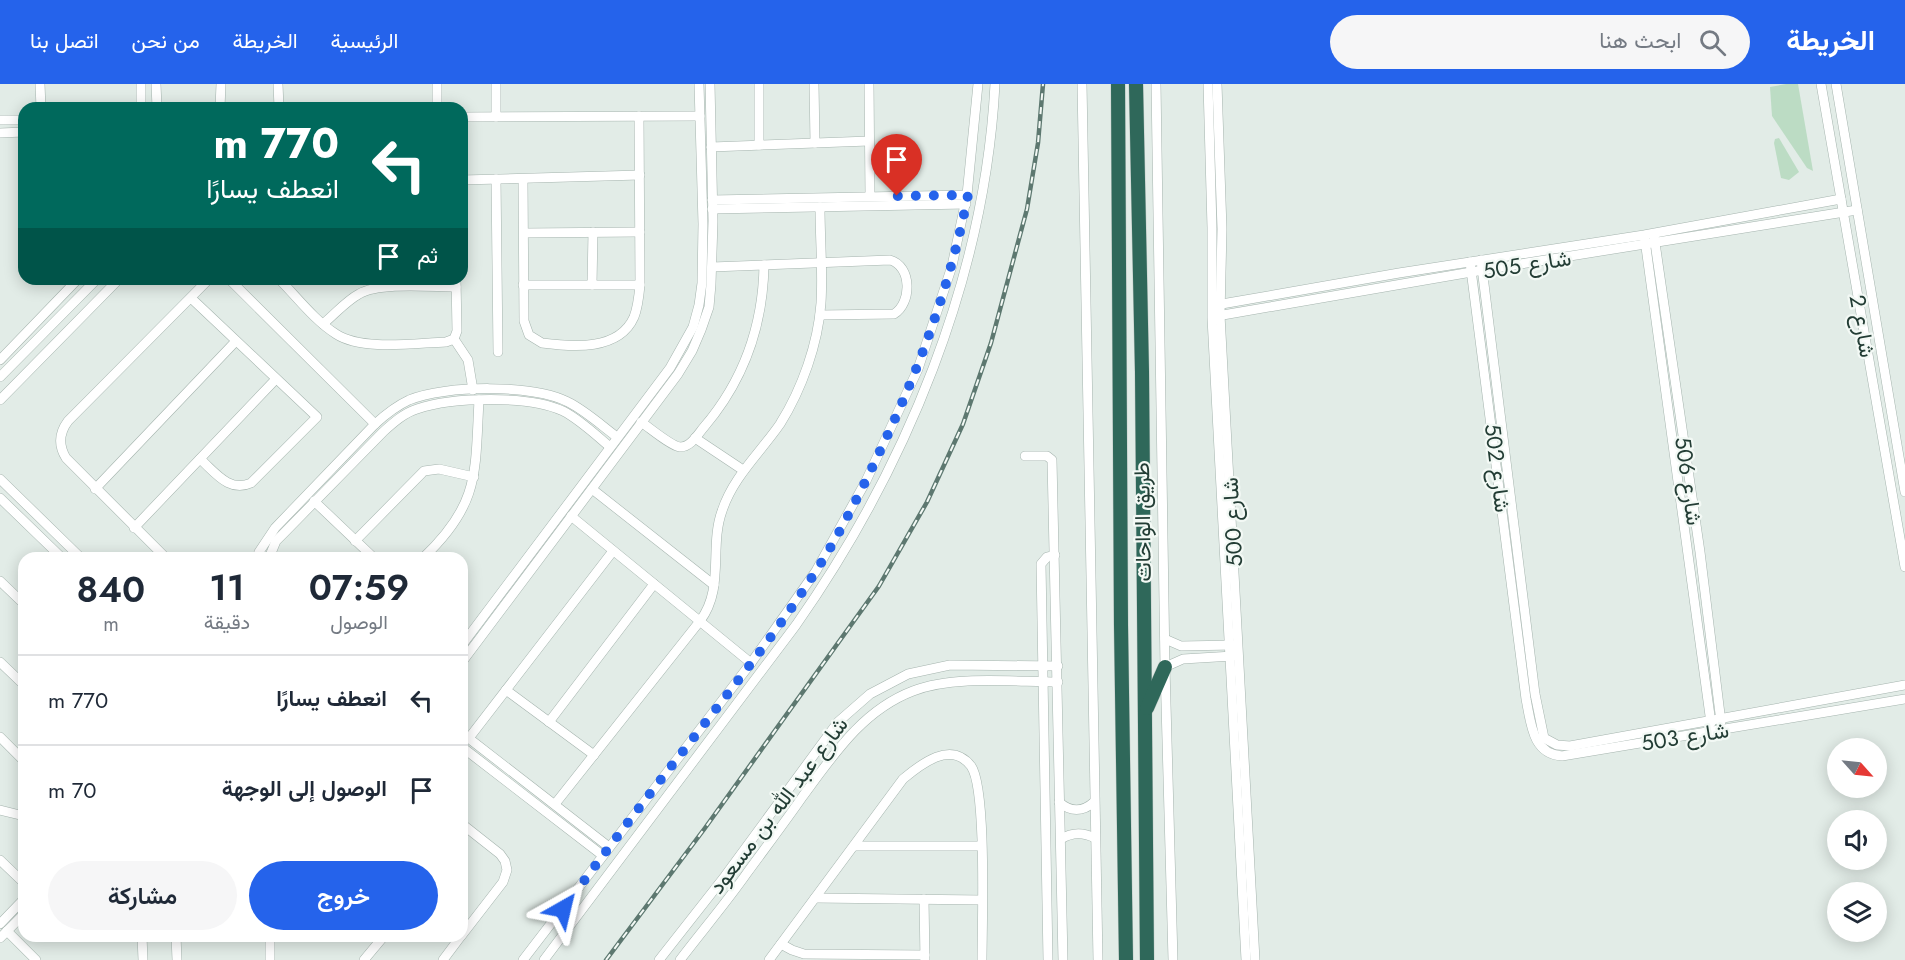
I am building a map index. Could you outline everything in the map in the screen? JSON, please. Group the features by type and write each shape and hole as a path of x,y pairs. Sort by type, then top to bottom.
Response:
{"highway":[{"name":"طريق الواحات","path":"1118,84 1121,614 1126,960"},
{"name":"طريق الواحات","path":"1136,84 1147,960"},
{"path":"1145,712 1165,667"}],"street":[{"path":"40,84 41,102"},
{"path":"141,84 141,102"},
{"path":"156,84 157,102"},
{"path":"220,102 221,84"},
{"path":"278,84 279,102"},
{"path":"437,84 437,102"},
{"path":"496,84 496,117"},
{"path":"468,654 678,374 692,351 709,307 712,267 699,84"},
{"path":"468,637 670,368 693,327 699,305 712,204 710,84"},
{"path":"759,84 759,145"},
{"path":"814,84 815,143"},
{"path":"869,84 870,196"},
{"path":"524,960 751,663 816,571 854,504 918,369 952,267 967,200 978,84"},
{"path":"544,960 796,625 827,581 866,511 902,440 941,346 974,227 989,144 995,84"},
{"path":"1082,84 1098,960"},
{"name":"طريق الواحات","path":"1156,84 1165,667 1173,960"},
{"name":"شارع 500","path":"1208,84 1212,228 1230,584 1250,949 1255,960"},
{"name":"شارع 500","path":"1216,305 1222,229 1217,84"},
{"name":"شارع 2","path":"1821,84 1905,567"},
{"name":"شارع 2","path":"1836,84 1905,492"},
{"path":"523,180 525,328 535,340 550,344 592,344 609,341 620,335 635,315 640,285 639,116"},
{"path":"468,117 700,116"},
{"path":"0,120 18,120"},
{"path":"0,133 18,132"},
{"path":"711,147 869,141"},
{"path":"468,180 640,175"},
{"path":"496,180 498,352"},
{"path":"712,204 870,196 967,200"},
{"name":"شارع 505","path":"1216,316 1471,273 1841,199"},
{"path":"712,204 820,207 967,200"},
{"path":"555,804 700,621 710,604 714,585 716,536 721,513 730,490 743,470 769,439 796,394 810,357 820,315 820,207"},
{"name":"شارع 505","path":"1216,305 1481,260 1857,210"},
{"path":"592,285 593,232"},
{"path":"524,233 640,232"},
{"name":"شارع 506","path":"1650,239 1705,641 1721,718 1717,731"},
{"path":"712,267 890,260 903,268 906,278 904,303 894,314 881,316 820,315"},
{"name":"شارع 502","path":"1481,260 1526,606 1528,674"},
{"name":"شارع 502","path":"1470,262 1515,608 1528,674"},
{"path":"641,422 679,447 695,438 728,395 748,355 761,306 764,265"},
{"path":"0,360 72,285"},
{"path":"0,377 91,285"},
{"path":"0,400 113,285"},
{"path":"160,552 95,489 63,452 60,439 64,426 203,285"},
{"path":"235,285 375,424"},
{"path":"323,324 352,298 367,290 420,285"},
{"path":"454,339 457,330 456,285"},
{"path":"523,285 640,285"},
{"path":"287,287 338,336 361,343 446,342 454,339"},
{"path":"191,298 317,417 251,483 245,486 228,484 200,459"},
{"path":"454,339 468,360 473,390"},
{"path":"95,489 236,341"},
{"path":"134,528 276,379"},
{"path":"260,552 275,528 375,424 386,414 411,400 432,394 473,390 521,390 554,396 569,402 617,437"},
{"path":"272,552 276,542 314,501 383,432 398,419 416,409 479,400 534,403 564,411 610,447"},
{"path":"429,552 450,530 461,514 474,477 479,400"},
{"path":"695,438 743,470"},
{"path":"1025,456 1047,456 1052,460 1063,960"},
{"path":"355,541 424,471 439,469 474,477"},
{"path":"0,479 75,552"},
{"path":"592,489 714,585"},
{"path":"0,498 56,552"},
{"path":"314,501 367,552"},
{"path":"571,516 751,663"},
{"path":"468,732 506,690 613,551"},
{"path":"1048,960 1041,564 1047,557 1055,555"},
{"path":"0,581 18,598"},
{"path":"549,722 654,584"},
{"path":"1515,608 1526,606"},
{"path":"784,617 796,625"},
{"path":"1165,639 1173,644 1184,646 1234,645"},
{"name":"شارع 506","path":"1705,641 1710,719 1717,731"},
{"path":"1165,667 1183,659 1235,656"},
{"path":"2,666 18,680"},
{"name":"شارع عبد الله بن مسعود","path":"659,960 725,876 835,726 870,694 908,674 939,667 1058,666"},
{"name":"شارع 503","path":"1528,674 1544,738 1557,746 1570,746 1905,685"},
{"name":"شارع 503","path":"1528,674 1532,726 1536,740 1542,749 1562,756 1905,699"},
{"name":"شارع عبد الله بن مسعود","path":"682,958 842,743 875,711 894,699 937,684 1058,682"},
{"path":"506,690 594,755"},
{"path":"1628,735 1631,745"},
{"path":"0,737 18,755"},
{"path":"468,737 609,847"},
{"path":"468,752 602,855"},
{"path":"769,960 903,779 927,761 946,754 966,761 973,768 977,782 981,846 982,960"},
{"path":"1059,802 1064,807 1077,810 1089,807 1094,802"},
{"path":"0,810 18,814"},
{"path":"468,830 500,854 507,870 503,882 468,927"},
{"path":"1061,839 1070,834 1080,833 1095,838"},
{"path":"855,846 981,846"},
{"path":"0,860 18,877"},
{"path":"815,898 982,900"},
{"path":"781,944 804,954 925,958 924,899"},
{"path":"2,931 18,908"},
{"path":"2,931 18,919"},
{"path":"2,931 36,960"},
{"path":"142,942 142,960"},
{"path":"176,942 177,960"},
{"path":"270,942 270,960"},
{"path":"364,960 379,942"},
{"path":"443,960 457,942"},
{"path":"670,946 682,958"},
{"name":"شارع 500","path":"1246,960 1250,949"}],"green space":[{"path":"1798,84 1813,171 1807,168 1772,116 1770,87"},
{"path":"1779,138 1799,172 1789,180 1781,178 1774,143 1775,139"}],"railway":[{"path":"606,960 705,828 879,586 927,502 963,424 991,343 1027,209 1038,143 1043,84"}],"route":[{"path":"563,909 751,663 816,571 866,481 918,369 928,341 952,267 968,195 897,196"}]}
